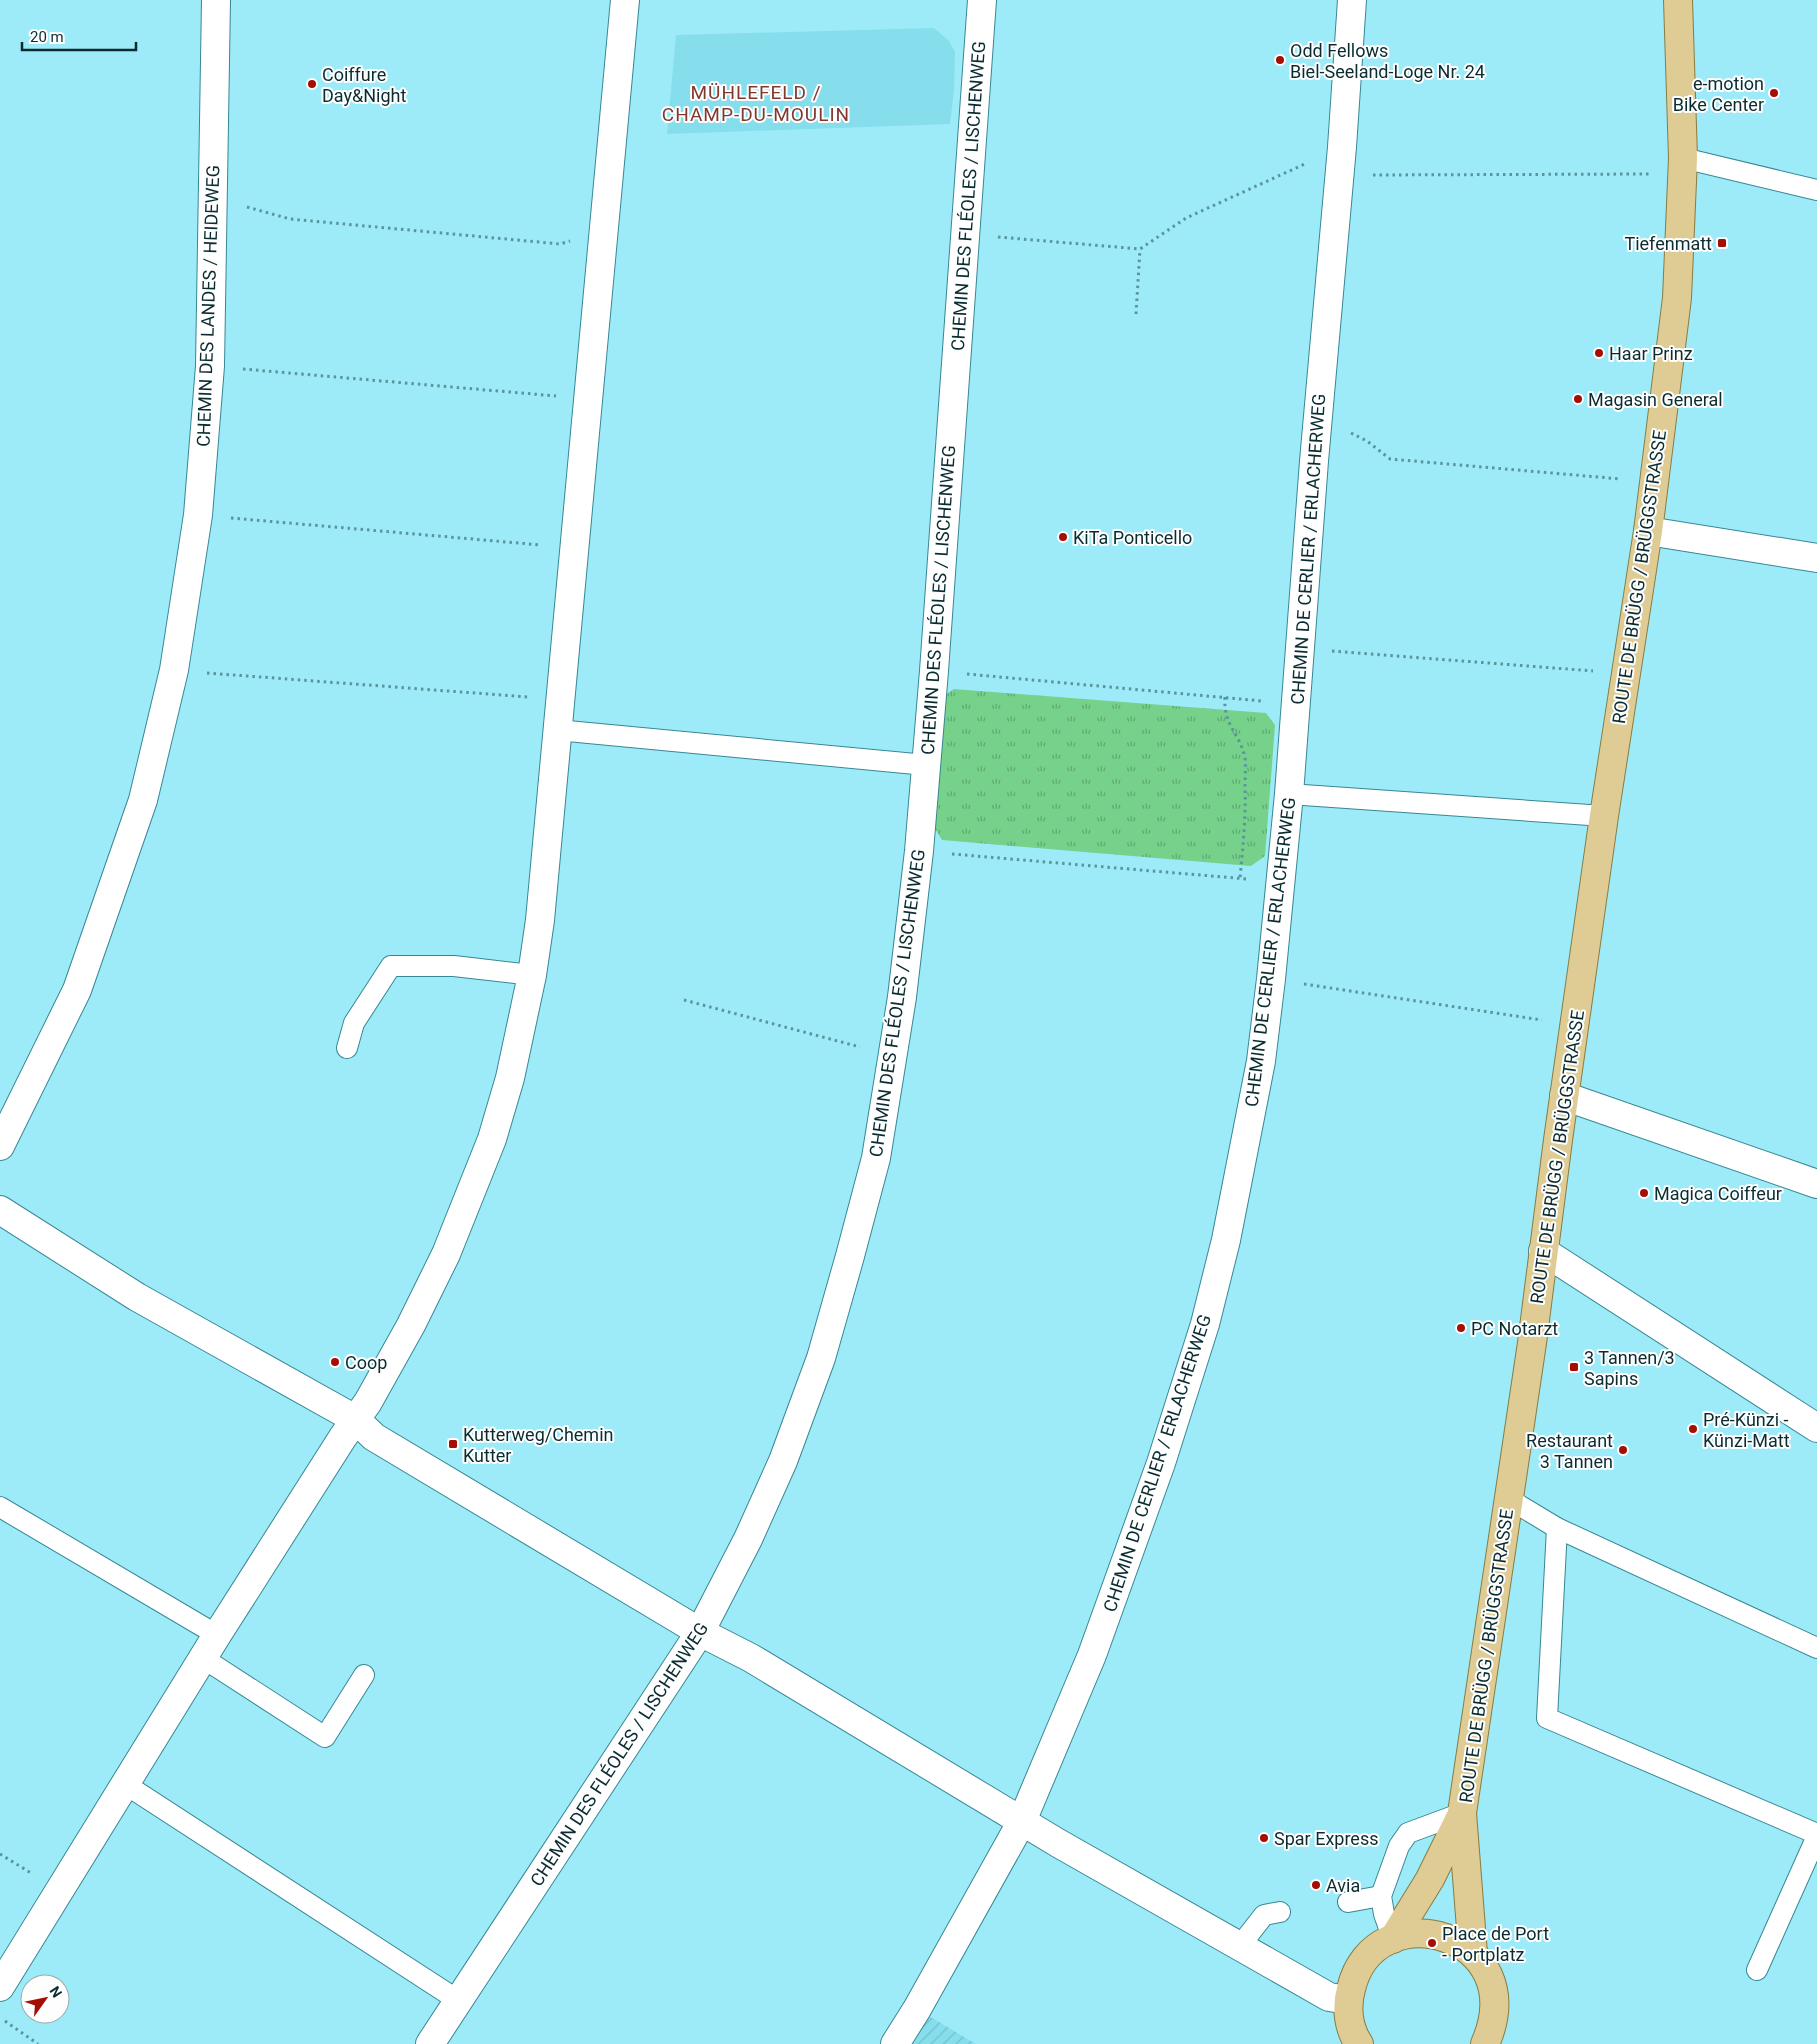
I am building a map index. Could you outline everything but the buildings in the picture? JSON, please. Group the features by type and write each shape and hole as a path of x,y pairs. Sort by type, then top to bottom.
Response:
{"main road":[{"name":"ROUTE DE BRÜGG / BRÜGGSTRASSE","path":"1473,1954 1462,1813 1532,1343 1564,1096 1604,816 1648,531 1677,298 1683,158 1678,0"},
{"name":"ROUTE DE BRÜGG / BRÜGGSTRASSE","path":"1393,1939 1430,1879 1462,1813"},
{"path":"1359,2044 1349,2021 1348,2000 1353,1981 1362,1963 1376,1949 1393,1939 1414,1933 1435,1934 1455,1942 1473,1954 1485,1970 1493,1988 1495,2008 1492,2027 1485,2044"}],"street":[{"name":"CHEMIN DES LANDES / HEIDEWEG","path":"0,1146 77,990 144,800 174,670 198,515 210,366 216,0"},
{"path":"0,1987 203,1658 355,1419 368,1402 411,1326 446,1254 489,1148 510,1078 532,975 540,920 625,0"},
{"name":"CHEMIN DES FLÉOLES / LISCHENWEG","path":"430,2044 700,1632 748,1539 783,1461 821,1358 876,1158 893,1057 919,851 934,671 982,0"},
{"name":"CHEMIN DE CERLIER / ERLACHERWEG","path":"895,2044 917,2009 1022,1821 1092,1655 1161,1463 1205,1324 1226,1240 1261,1060 1290,794 1352,0"},
{"path":"1648,531 1817,558"},
{"path":"1564,1096 1817,1184"},
{"path":"0,1210 137,1297 355,1419 374,1437 700,1632 759,1663 1022,1821 1238,1947 1328,1997 1348,2000"},
{"path":"1543,1251 1817,1428"}],"lane":[{"path":"1683,158 1817,190"},
{"path":"557,730 926,764"},
{"path":"1290,794 1604,816"},
{"path":"347,1048 354,1023 391,966 454,966 532,975"},
{"name":"ROUTE DE BRÜGG / BRÜGGSTRASSE","path":"1509,1499 1557,1528 1817,1648"},
{"path":"0,1507 217,1636"},
{"path":"1557,1528 1548,1718 1817,1835 1757,1970"},
{"path":"203,1658 325,1737 364,1675"},
{"path":"125,1784 459,2001"},
{"path":"1393,1939 1384,1914 1381,1896 1399,1846 1408,1833 1462,1813"},
{"path":"1348,1902 1381,1896"},
{"path":"1238,1947 1264,1915 1280,1912"}],"path":[{"path":"965,234 1140,249 1186,218 1342,147"},
{"path":"1370,175 1649,174"},
{"path":"213,197 290,219 560,244 603,230"},
{"path":"1136,314 1140,249"},
{"path":"210,366 587,399"},
{"path":"1344,432 1367,440 1390,459 1626,480"},
{"path":"198,515 573,548"},
{"path":"1300,648 1598,672"},
{"path":"174,670 560,699"},
{"path":"934,671 1296,704"},
{"path":"1225,697 1224,710 1228,725 1240,743 1245,759 1246,810 1240,878"},
{"path":"919,851 1280,882"},
{"path":"1271,978 1546,1021"},
{"path":"684,1000 893,1057"},
{"path":"0,2017 38,2044"}],"shaded area":[{"path":"934,28 949,41 955,52 954,90 950,124 667,134 676,35"},
{"path":"917,2009 976,2044 895,2044"}],"green space":[{"path":"954,689 1266,713 1275,725 1265,856 1251,866 942,840 933,825 945,695"}],"place":[{"name":"Odd Fellows Biel-Seeland-Loge Nr. 24","path":"1280,60"},
{"name":"Coiffure Day&Night","path":"312,84"},
{"name":"e-motion Bike Center","path":"1774,93"},
{"name":"Tiefenmatt","path":"1722,243"},
{"name":"Haar Prinz","path":"1599,353"},
{"name":"Magasin General","path":"1578,399"},
{"name":"KiTa Ponticello","path":"1063,537"},
{"name":"Magica Coiffeur","path":"1644,1193"},
{"name":"PC Notarzt","path":"1461,1328"},
{"name":"Coop","path":"335,1362"},
{"name":"3 Tannen/3 Sapins","path":"1574,1367"},
{"name":"Pré-Künzi - Künzi-Matt","path":"1693,1429"},
{"name":"Kutterweg/Chemin Kutter","path":"453,1444"},
{"name":"Restaurant 3 Tannen","path":"1623,1450"},
{"name":"Spar Express","path":"1264,1838"},
{"name":"Avia","path":"1316,1885"},
{"name":"Place de Port - Portplatz","path":"1432,1943"}],"district":[{"name":"MÜHLEFELD / CHAMP-DU-MOULIN","path":"756,103"}]}
